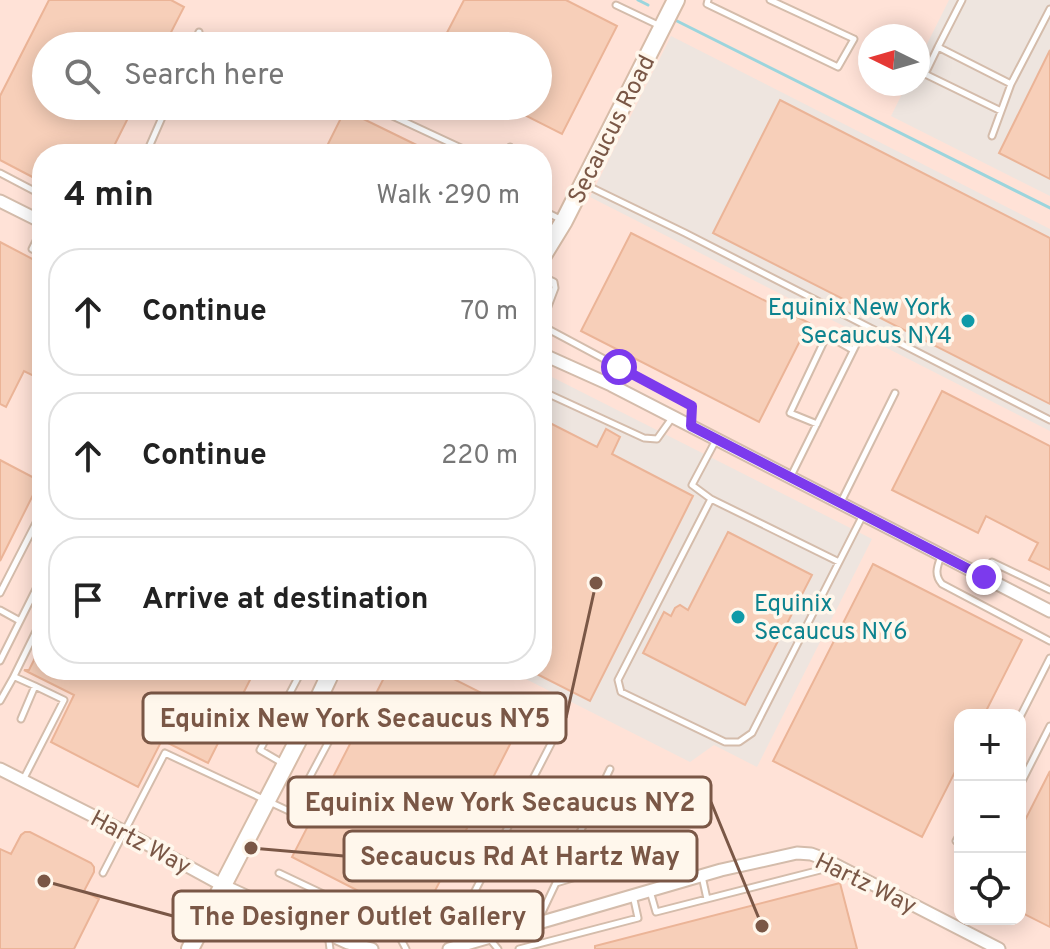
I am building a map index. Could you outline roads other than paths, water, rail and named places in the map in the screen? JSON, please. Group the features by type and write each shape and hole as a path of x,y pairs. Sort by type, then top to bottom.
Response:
{"main road":[{"name":"Secaucus Road","path":"552,241 676,0"},
{"path":"190,949 327,680"}],"street":[{"path":"0,201 32,217"},
{"path":"552,358 611,385 1050,611"},
{"name":"Hartz Way","path":"0,769 222,885 348,943 372,949"},
{"name":"Hartz Way","path":"449,949 702,875 797,853 817,856 999,949"}],"lane":[{"path":"708,0 707,4 729,16 838,67 854,39 770,0"},
{"path":"962,0 925,74 1001,111"},
{"path":"616,5 662,27"},
{"path":"992,136 1011,84 1050,9"},
{"path":"938,47 1011,84"},
{"path":"150,144 161,120"},
{"path":"401,120 453,144"},
{"path":"0,173 32,190"},
{"path":"583,183 1050,420"},
{"path":"552,215 564,221"},
{"path":"552,331 692,406 691,426"},
{"path":"817,424 790,413 827,335 853,350"},
{"path":"790,477 859,339"},
{"path":"611,385 619,367"},
{"path":"840,503 895,393"},
{"path":"552,396 644,438 657,439 673,417"},
{"path":"717,439 692,485 711,499 839,562"},
{"path":"711,499 618,680 621,692 725,742 739,742 752,733 863,515"},
{"path":"0,593 32,531"},
{"path":"941,555 936,571 942,584 1050,641"},
{"path":"984,577 992,562 1050,590"},
{"path":"0,661 32,597"},
{"path":"0,610 20,621"},
{"path":"0,701 32,639"},
{"path":"1024,709 1050,658"},
{"path":"13,678 64,700 23,781"},
{"path":"285,765 260,750 297,680"},
{"path":"21,719 35,686"},
{"path":"103,873 165,753 291,812 329,741 327,733 307,723"},
{"path":"1022,781 1050,726"},
{"path":"464,944 461,918 555,736"},
{"path":"536,923 610,769"},
{"path":"555,883 679,846"},
{"path":"649,890 656,912 837,866"},
{"path":"279,873 395,928 406,949"},
{"path":"702,875 707,899"},
{"path":"519,949 638,918 633,895"},
{"path":"328,933 330,949"},
{"path":"489,937 498,949"}],"waterway":[{"path":"638,0 648,5"},
{"path":"677,21 1050,208"}],"place":[{"name":"Equinix New York Secaucus NY4","path":"968,321"},
{"name":"Equinix New York Secaucus NY5","path":"596,583"},
{"name":"Equinix Secaucus NY6","path":"738,617"},
{"name":"Secaucus Rd At Hartz Way","path":"251,848"},
{"name":"The Designer Outlet Gallery","path":"44,881"},
{"name":"Equinix New York Secaucus NY2","path":"762,926"}]}
